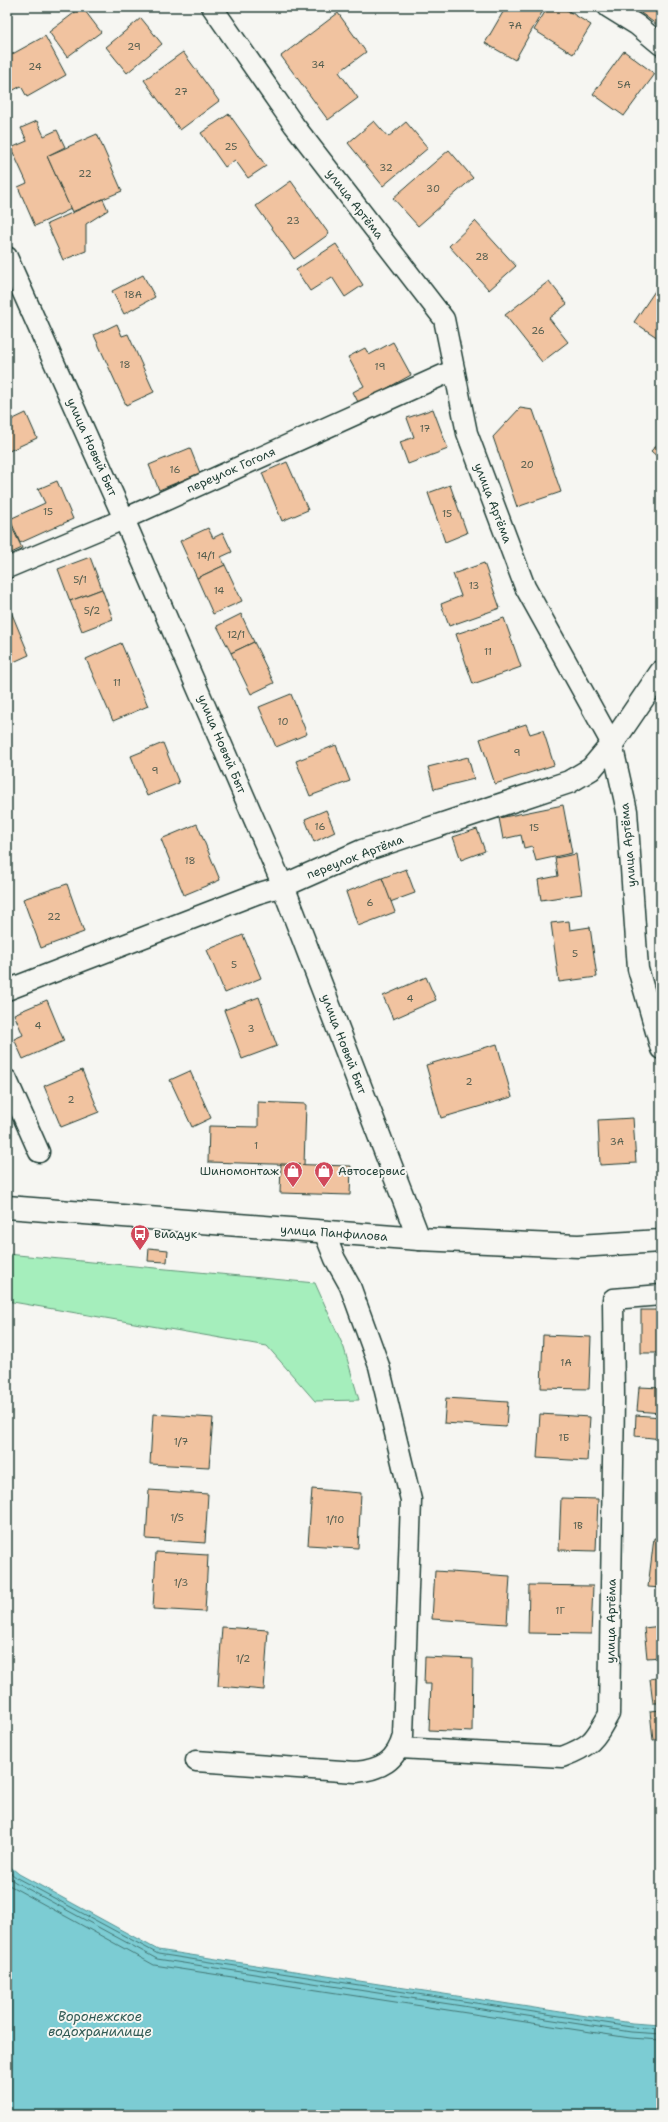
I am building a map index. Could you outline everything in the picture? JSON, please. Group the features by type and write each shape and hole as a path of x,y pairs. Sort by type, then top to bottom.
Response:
{"street":[{"name":"улица Артёма","path":"212,7 294,125 444,319 467,433 525,587 612,744 627,811 638,969 661,1050"},
{"path":"608,7 637,25 661,45"},
{"name":"улица Новый Быт","path":"7,257 124,519 283,886 419,1239"},
{"name":"переулок Гоголя","path":"7,568 124,519 454,370"},
{"name":"переулок Артёма","path":"7,990 256,894 283,886 362,851 569,782 591,769 612,744 661,672"},
{"path":"7,1080 39,1152"},
{"name":"улица Панфилова","path":"7,1207 419,1239 578,1246 661,1241"},
{"path":"196,1761 356,1772 376,1769 387,1763 400,1748 403,1736 411,1500 377,1359 350,1286 335,1259 324,1232"},
{"name":"улица Артёма","path":"400,1748 562,1757 582,1750 595,1740 609,1714 614,1400 613,1299 661,1295"}],"green space":[{"path":"7,1254 315,1283 344,1348 359,1400 315,1401 267,1346 7,1301"}],"water":[{"name":"Воронежское водохранилище","path":"7,1864 19,1874 158,1950 632,2023 661,2025 661,2115 7,2115"}],"building":[{"path":"82,7 101,32 67,57 49,32"},
{"path":"506,7 545,7 515,60 485,43"},
{"path":"548,7 562,7 591,25 573,54 534,30"},
{"path":"639,7 661,7 661,28 637,10"},
{"path":"338,13 366,52 339,72 358,98 328,120 281,56"},
{"path":"141,18 162,44 127,73 106,47"},
{"path":"45,36 66,75 27,97 21,86 12,91 7,81 7,73 12,71 7,57"},
{"path":"624,51 655,74 624,116 593,94"},
{"path":"183,52 219,101 180,130 144,80"},
{"path":"229,114 266,166 248,178 235,160 225,167 201,133"},
{"path":"37,121 44,136 57,130 65,147 47,156 71,209 35,226 18,187 27,183 11,148 27,141 21,128"},
{"path":"374,121 388,137 406,122 428,148 383,186 348,143"},
{"path":"97,134 122,191 72,212 47,156"},
{"path":"449,150 473,178 418,226 393,198"},
{"path":"291,181 329,234 294,259 256,206"},
{"path":"103,199 108,210 86,224 86,251 63,260 47,224"},
{"path":"475,221 516,266 489,290 449,246"},
{"path":"336,244 363,285 345,297 332,277 310,291 296,270"},
{"path":"143,275 155,297 124,314 112,291"},
{"path":"549,281 567,304 549,318 568,342 542,362 505,315"},
{"path":"661,282 661,340 634,322"},
{"path":"117,324 122,336 128,334 154,392 126,405 94,335"},
{"path":"393,342 411,375 359,404 353,392 364,386 348,357 365,348 369,355"},
{"path":"520,408 533,410 561,492 517,507 493,437"},
{"path":"433,409 448,449 408,464 400,442 414,437 407,418"},
{"path":"26,413 37,438 7,452 7,422"},
{"path":"661,440 661,460 651,451"},
{"path":"190,448 200,473 159,490 149,465"},
{"path":"287,462 308,510 282,521 262,473"},
{"path":"57,481 73,519 20,543 10,519 45,503 38,489"},
{"path":"450,485 467,533 445,542 428,493"},
{"path":"7,517 22,548 7,555"},
{"path":"208,528 213,538 223,533 232,552 221,557 225,565 197,578 180,541"},
{"path":"90,557 102,589 70,601 58,569"},
{"path":"484,563 500,608 449,626 441,604 461,596 453,574"},
{"path":"225,565 242,601 213,614 197,578"},
{"path":"102,589 113,619 82,631 70,601"},
{"path":"7,602 29,655 7,665"},
{"path":"241,614 254,642 231,653 217,626"},
{"path":"504,618 521,667 473,684 456,634"},
{"path":"254,642 274,683 251,694 231,653"},
{"path":"121,643 148,706 113,721 86,659"},
{"path":"291,694 307,734 276,747 259,707"},
{"path":"526,724 530,734 543,730 554,765 495,784 480,739"},
{"path":"163,743 179,783 147,796 131,756"},
{"path":"336,745 350,781 310,796 296,761"},
{"path":"468,757 474,779 434,789 428,767"},
{"path":"563,805 572,853 536,861 532,846 524,848 521,835 503,839 499,818"},
{"path":"326,810 335,832 314,842 305,819"},
{"path":"197,824 220,880 184,895 161,839"},
{"path":"477,829 485,851 461,860 453,837"},
{"path":"576,854 582,894 541,900 538,880 558,876 555,858"},
{"path":"406,869 415,893 390,902 382,878"},
{"path":"382,878 395,912 358,926 346,892"},
{"path":"67,884 84,932 41,948 23,899"},
{"path":"569,921 570,930 590,927 597,977 559,982 551,923"},
{"path":"243,935 261,978 225,993 207,950"},
{"path":"426,977 436,1000 393,1019 383,996"},
{"path":"259,997 277,1046 242,1059 224,1010"},
{"path":"47,1000 64,1041 23,1059 14,1039 23,1035 14,1014"},
{"path":"497,1044 512,1097 441,1118 426,1065"},
{"path":"82,1070 99,1112 61,1127 44,1086"},
{"path":"190,1071 211,1118 192,1127 170,1080"},
{"path":"258,1102 306,1104 304,1165 208,1162 209,1126 258,1127"},
{"path":"633,1118 636,1163 600,1165 598,1120"},
{"path":"281,1164 351,1166 350,1195 280,1193"},
{"path":"149,1248 168,1250 167,1262 148,1261"},
{"path":"641,1310 661,1310 661,1353 641,1353"},
{"path":"543,1335 591,1337 589,1389 541,1388"},
{"path":"639,1387 661,1388 661,1413 637,1411"},
{"path":"446,1398 508,1402 506,1427 444,1423"},
{"path":"153,1414 213,1418 209,1467 150,1464"},
{"path":"540,1414 590,1417 587,1461 537,1458"},
{"path":"636,1415 661,1417 661,1439 635,1436"},
{"path":"312,1489 361,1493 358,1548 308,1545"},
{"path":"149,1490 208,1494 205,1543 146,1539"},
{"path":"561,1498 598,1499 596,1551 559,1550"},
{"path":"654,1538 661,1539 661,1588 648,1587"},
{"path":"156,1552 208,1555 205,1612 153,1609"},
{"path":"435,1571 510,1576 507,1624 432,1619"},
{"path":"529,1585 593,1586 591,1634 528,1633"},
{"path":"661,1626 661,1657 647,1658 644,1628"},
{"path":"222,1627 268,1630 264,1690 218,1686"},
{"path":"425,1657 473,1659 472,1732 429,1730 431,1684 424,1684"},
{"path":"661,1677 661,1703 653,1703 650,1679"},
{"path":"661,1710 661,1739 653,1740 650,1711"}],"place":[{"name":"Шиномонтаж","path":"293,1188"},
{"name":"Автосервис","path":"324,1188"},
{"name":"Виадук","path":"140,1251"}]}
